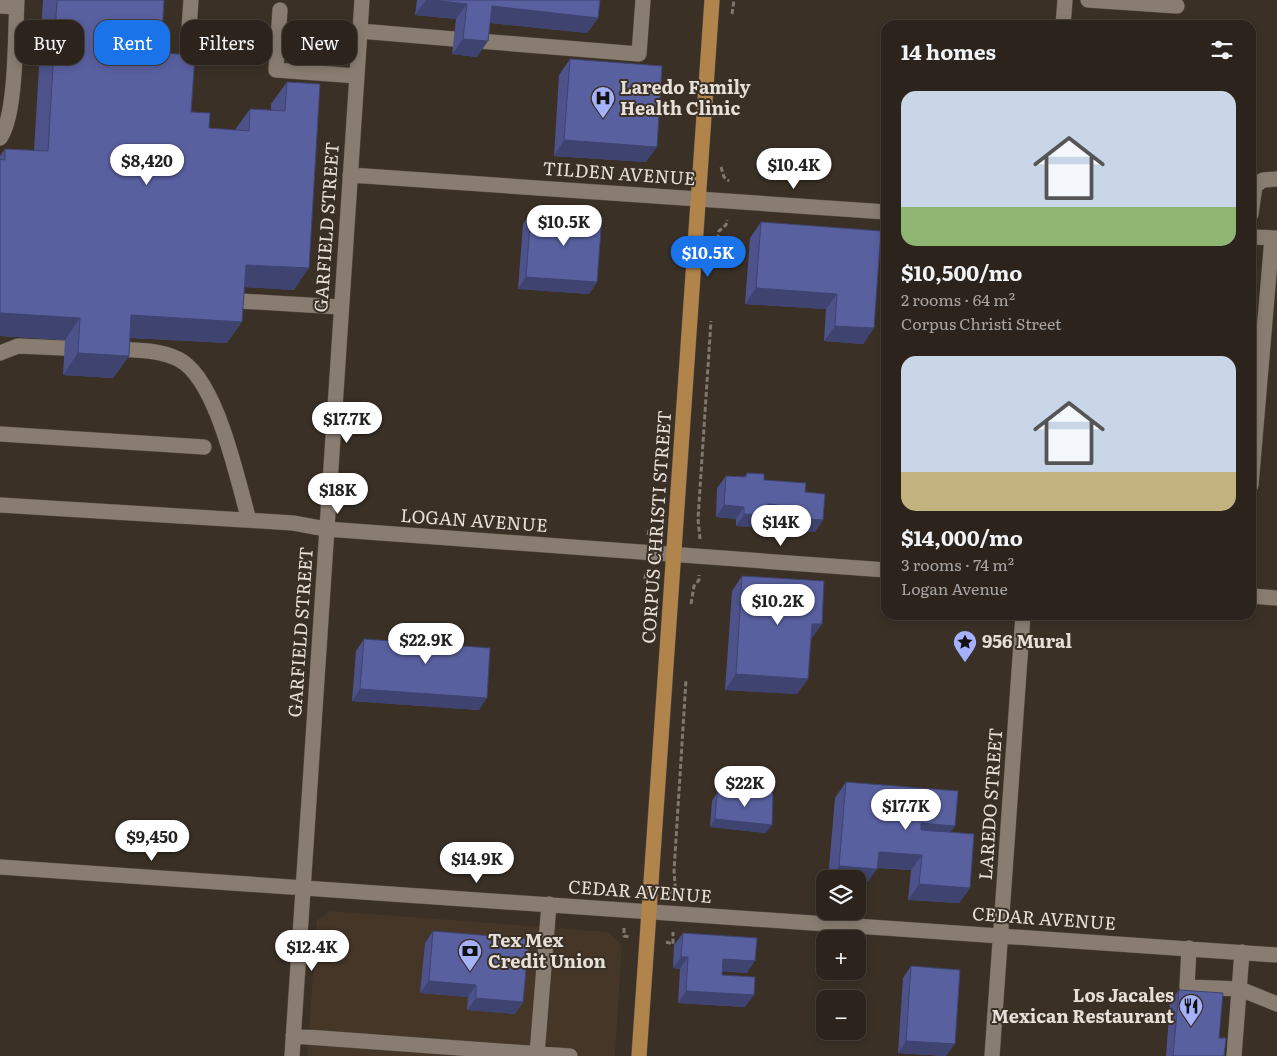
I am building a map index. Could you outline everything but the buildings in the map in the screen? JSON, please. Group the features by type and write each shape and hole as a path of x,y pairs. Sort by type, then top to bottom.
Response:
{"main road":[{"name":"CORPUS CHRISTI STREET","path":"639,1056 712,0"}],"street":[{"path":"186,70 191,0"},
{"name":"GARFIELD STREET","path":"292,1056 340,307 362,0"},
{"path":"479,42 639,54 643,0"},
{"path":"1063,20 1065,0"},
{"path":"1088,0 1178,6"},
{"path":"0,6 17,3 6,82 8,125 0,138"},
{"path":"280,10 276,70 356,76"},
{"path":"360,31 454,39"},
{"name":"TILDEN AVENUE","path":"350,175 881,212"},
{"path":"1256,185 1263,180 1277,179"},
{"path":"1256,237 1274,238 1256,431"},
{"path":"240,301 340,307"},
{"path":"0,353 18,346 125,350 164,354 179,359 194,371 206,386 215,409 249,520"},
{"path":"0,434 204,447"},
{"name":"LOGAN AVENUE","path":"0,505 293,523 326,529 881,570"},
{"path":"1256,596 1277,598"},
{"name":"LAREDO STREET","path":"992,1056 1023,620"},
{"name":"CEDAR AVENUE","path":"0,867 1002,934 1277,955"},
{"path":"537,1054 549,904"},
{"path":"1189,948 1187,987 1240,989 1277,1004"},
{"path":"1234,1056 1242,952"},
{"path":"293,1036 570,1056"}],"path":[{"path":"715,255 719,231 726,225"},
{"path":"701,531 698,519 712,314"},
{"path":"691,604 694,586 699,580"},
{"path":"676,892 674,888 674,870 683,735"}],"shaded area":[{"path":"330,911 608,932 622,946 615,1056 307,1056 317,920"}],"place":[{"name":"Laredo Family Health Clinic","path":"603,119"},
{"name":"956 Mural","path":"965,663"},
{"name":"Tex Mex Credit Union","path":"470,972"},
{"name":"Los Jacales Mexican Restaurant","path":"1191,1027"}]}
